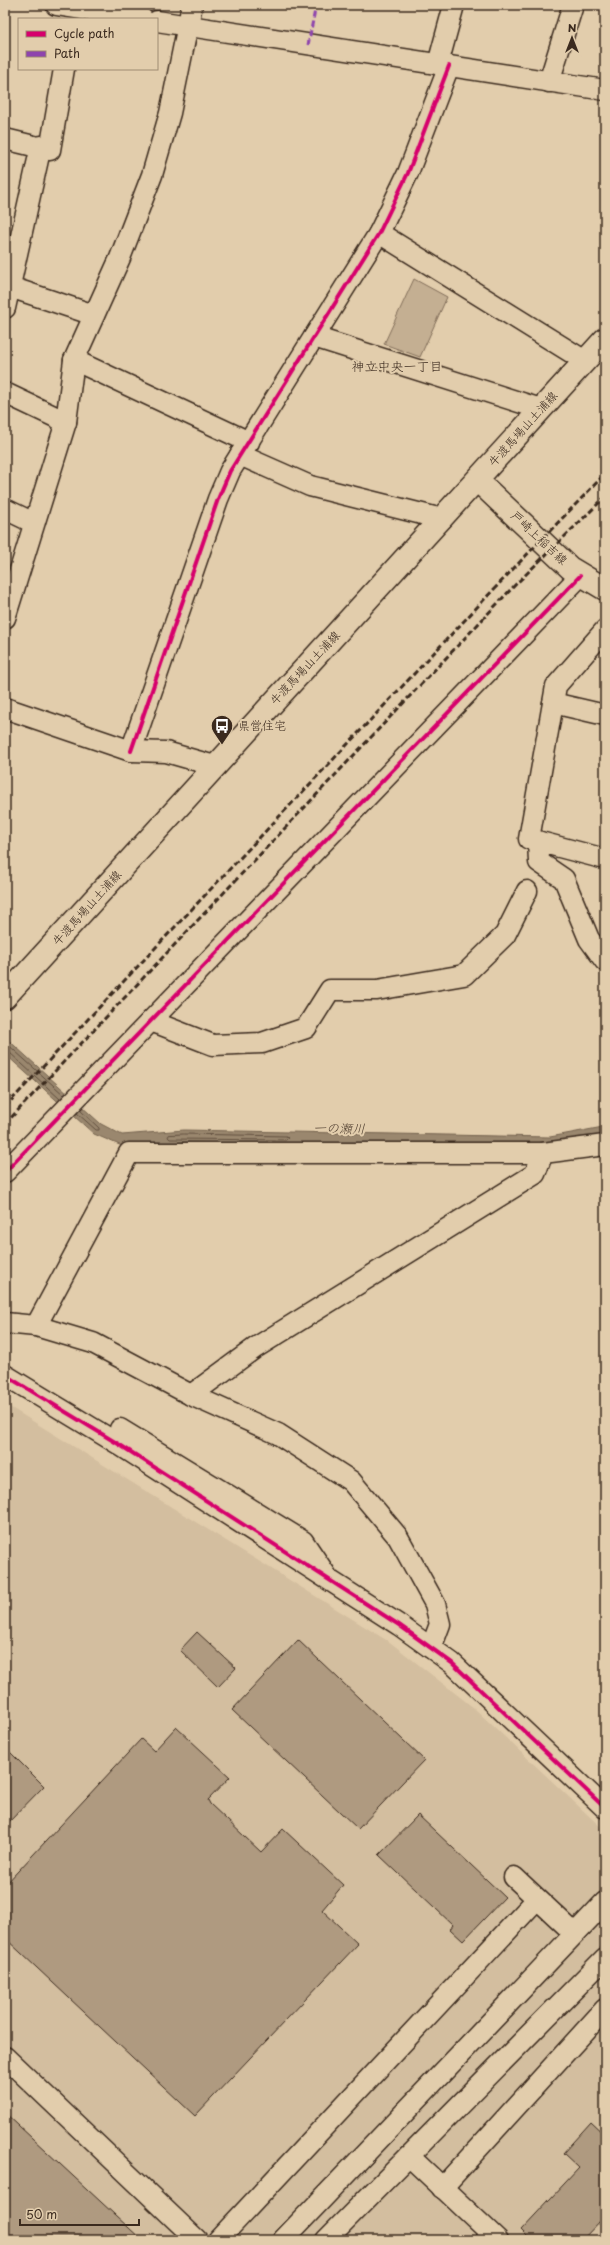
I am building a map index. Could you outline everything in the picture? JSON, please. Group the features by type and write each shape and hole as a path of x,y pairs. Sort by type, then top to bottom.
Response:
{"main road":[{"name":"牛渡馬場山土浦線","path":"5,997 605,339"},
{"name":"戸崎上稲吉線","path":"477,480 580,576 605,589"}],"street":[{"path":"5,618 66,422 74,360 120,258 152,174 170,113 192,5"},
{"path":"132,751 218,499 244,448 379,233 408,173 443,65 454,5"},
{"path":"549,82 573,5"},
{"path":"67,11 134,18"},
{"path":"158,21 605,90"},
{"path":"5,140 40,146 50,150 64,70"},
{"path":"5,308 9,276 40,146"},
{"path":"379,233 585,361"},
{"path":"9,276 94,315"},
{"path":"314,337 541,409"},
{"path":"74,360 244,448 310,486 442,519"},
{"path":"5,393 66,422"},
{"path":"5,509 34,523"},
{"path":"5,1172 580,576"},
{"path":"605,630 556,686 528,839 605,859"},
{"path":"553,703 605,715"},
{"path":"5,708 132,751 166,752 215,766"},
{"path":"538,841 539,862 564,879 589,939 605,961"},
{"path":"151,1021 213,1045 262,1043 306,1028 330,990 377,990 464,975 505,935 527,891"},
{"path":"36,1326 129,1153 543,1153 605,1145"},
{"path":"191,1395 255,1348 535,1174 543,1153"},
{"path":"5,1324 36,1326 94,1343 191,1395 278,1434 351,1481 398,1537 435,1604 440,1624 431,1648"},
{"path":"5,1360 304,1541 329,1582"},
{"path":"5,1374 120,1445 329,1582 398,1625 452,1663 605,1808"},
{"path":"514,1877 574,1933"},
{"path":"218,2240 537,1899"},
{"path":"283,2240 605,1902"},
{"path":"326,2240 605,1958"},
{"path":"442,2188 605,2009"},
{"path":"5,2057 197,2240"},
{"path":"409,2156 498,2240"}],"shaded area":[{"path":"414,279 447,297 420,357 384,344"},
{"path":"5,1404 391,1643 474,1708 605,1831 605,2240 5,2240"}],"water":[{"name":"一の瀬川","path":"5,1037 101,1124 122,1135 184,1130 550,1137 605,1127 605,1140 553,1149 184,1142 122,1146 94,1134 5,1054"}],"building":[{"path":"197,1632 236,1668 218,1687 180,1650"},
{"path":"298,1640 424,1760 358,1829 232,1710"},
{"path":"176,1727 230,1777 208,1800 210,1804 261,1852 283,1829 343,1885 322,1910 358,1944 195,2116 5,1938 5,1885 141,1739 154,1751"},
{"path":"5,1747 44,1786 5,1826"},
{"path":"418,1815 505,1897 463,1941 450,1929 453,1925 379,1855"},
{"path":"5,2113 142,2240 5,2240"},
{"path":"591,2122 605,2135 605,2216 582,2240 531,2240 521,2230 579,2168 563,2153"}],"railway":[{"path":"5,1107 514,568 605,474"},
{"path":"5,1124 515,585 605,497"}],"marked path":[{"path":"308,45 316,5"}],"cycle path":[{"path":"131,751 218,499 230,471 379,233 408,173 449,66"},
{"path":"5,1172 580,576"},
{"path":"5,1375 120,1445 399,1625 452,1663 605,1808"}],"place":[{"name":"県営住宅","path":"222,746"}],"district":[{"name":"神立中央一丁目","path":"397,366"}]}
